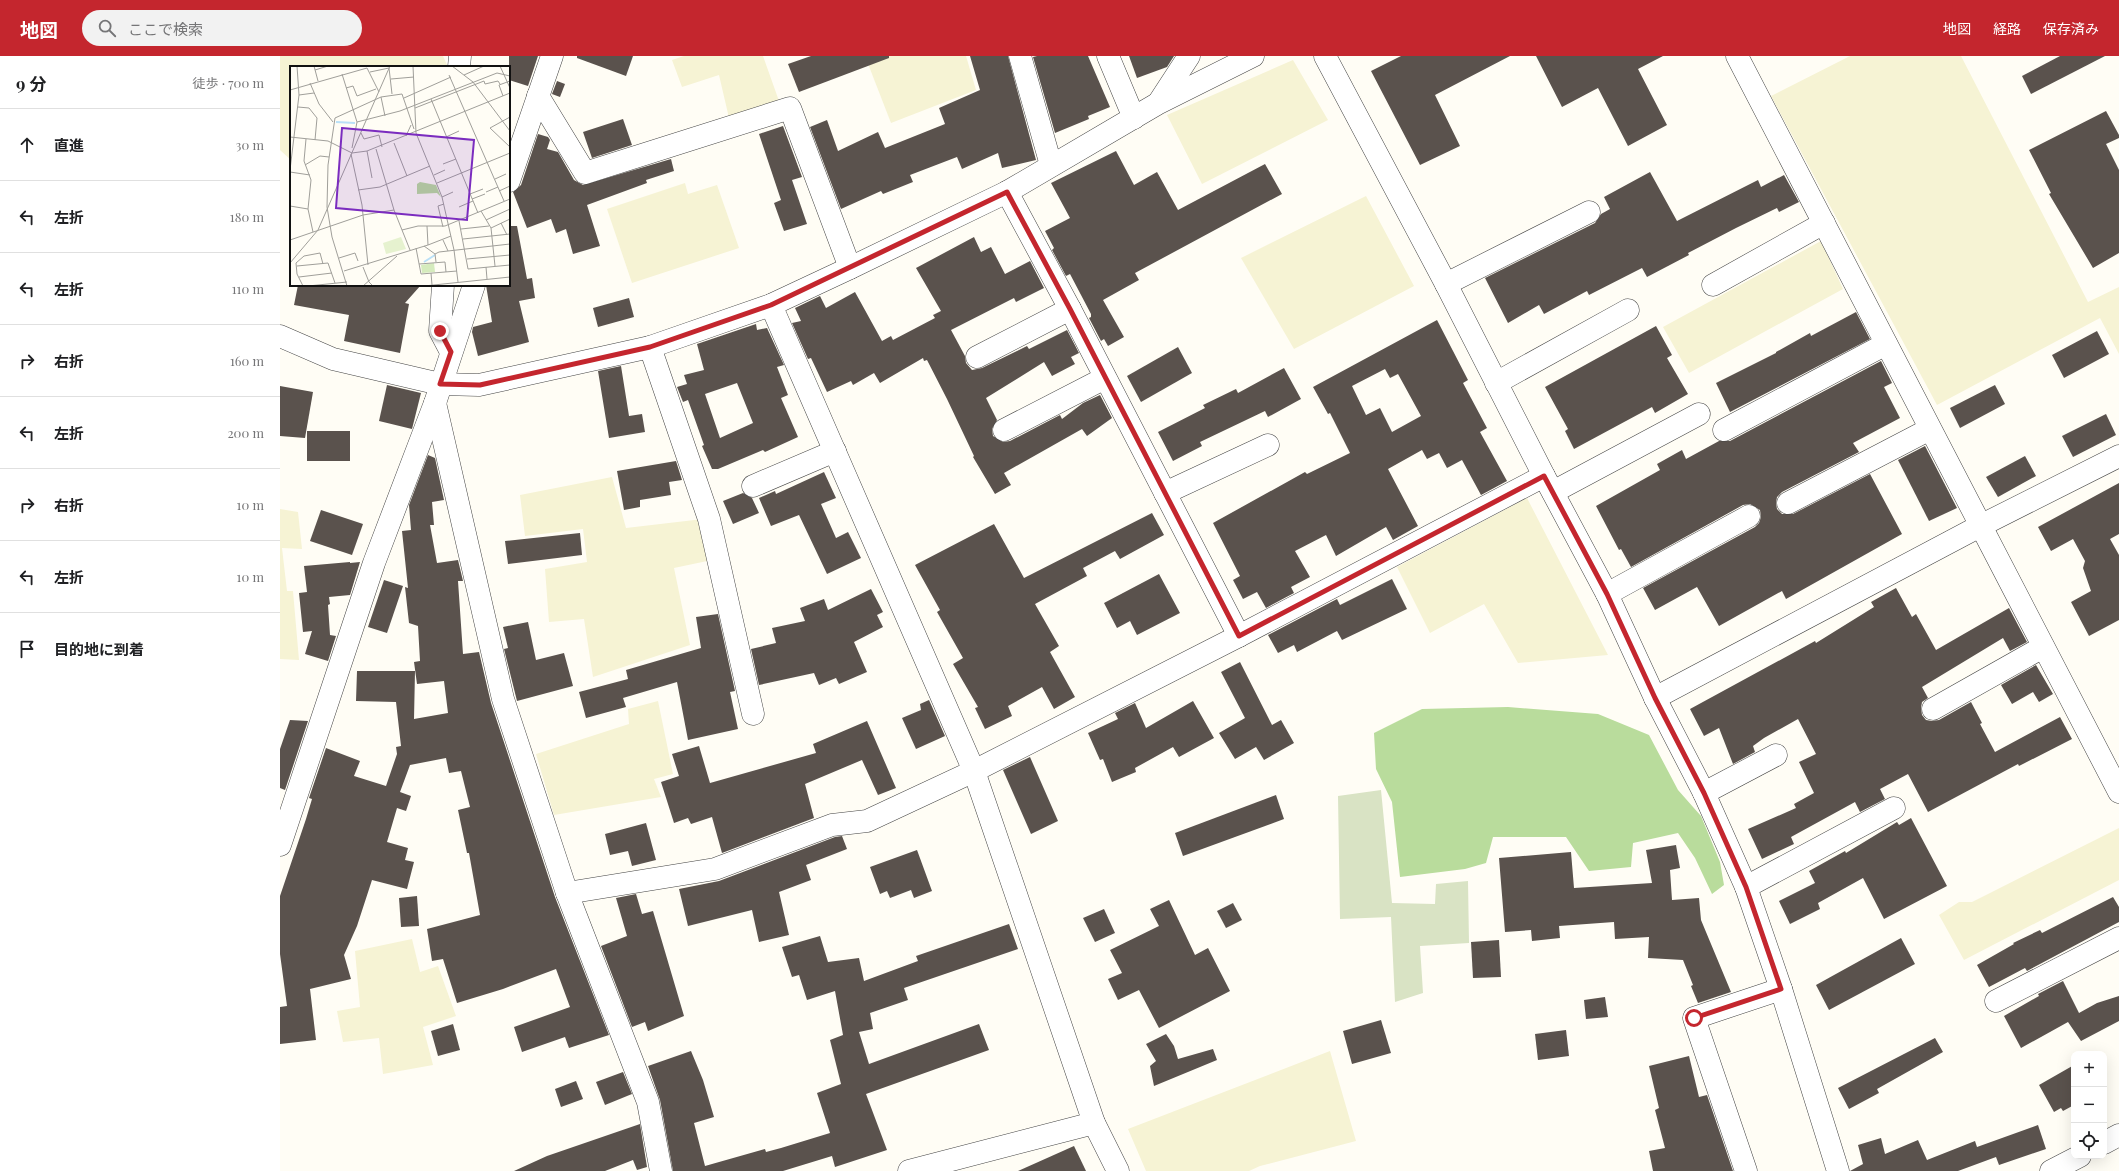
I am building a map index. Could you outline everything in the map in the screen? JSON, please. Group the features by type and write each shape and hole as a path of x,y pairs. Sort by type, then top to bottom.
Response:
{"street":[{"path":"510,178 552,56"},
{"path":"1020,56 1051,165"},
{"path":"1108,56 1134,118"},
{"path":"1158,104 1189,56"},
{"path":"280,336 333,359 437,394 650,347 771,305 850,268 1007,192 1158,104 1253,56"},
{"path":"1325,56 1446,284 1548,484 1607,594 1655,698 1704,793 1746,887 1781,989 1838,1171"},
{"path":"1737,56 2119,792"},
{"path":"538,96 585,173 790,108 850,268"},
{"path":"1007,192 1070,309 1239,636"},
{"path":"1446,284 1589,212"},
{"path":"1713,285 1824,223"},
{"path":"444,286 440,331 451,352"},
{"path":"280,845 374,563 437,394 474,286"},
{"path":"771,305 974,771 1094,1123 1118,1171"},
{"path":"976,357 1070,309"},
{"path":"1496,383 1628,310"},
{"path":"1724,430 1886,344"},
{"path":"650,347 709,519 753,714"},
{"path":"1004,430 1105,378"},
{"path":"437,394 503,699 567,893 648,1102 661,1171"},
{"path":"567,893 715,869 832,825 867,821 974,771 1239,636 1548,484 1699,414"},
{"path":"1788,503 1930,429"},
{"path":"1165,493 1268,445"},
{"path":"753,486 835,451"},
{"path":"1655,698 1980,526 2119,456"},
{"path":"1607,594 1749,516"},
{"path":"1933,709 2044,647"},
{"path":"1704,793 1776,755"},
{"path":"1746,887 1894,808"},
{"path":"1996,1001 2119,938"},
{"path":"1746,1171 1694,1018 1781,989"},
{"path":"909,1171 1094,1123"},
{"path":"2107,1141 2119,1135"},
{"path":"2051,1171 2074,1159"}],"shaded area":[{"path":"280,56 443,56 448,66 290,66 290,159 280,150"},
{"path":"684,56 763,56 779,101 729,118 719,75 682,87 672,60"},
{"path":"865,56 966,56 976,90 891,123"},
{"path":"1850,56 1961,56 2088,302 2119,287 2119,354 2100,318 1937,405 1771,96"},
{"path":"1293,60 1328,120 1202,184 1167,115"},
{"path":"685,183 688,194 717,185 739,248 632,283 607,209"},
{"path":"1366,196 1414,286 1294,349 1241,258"},
{"path":"1821,241 1843,289 1689,373 1663,327"},
{"path":"612,477 626,528 703,519 712,560 674,568 690,645 593,677 584,619 549,622 545,569 587,562 583,529 525,536 520,495"},
{"path":"1527,498 1608,655 1518,663 1484,604 1430,633 1397,567"},
{"path":"280,509 298,512 302,549 282,548 287,591 293,591 299,660 280,659"},
{"path":"658,701 673,774 654,779 661,797 554,815 536,754 629,724 628,709"},
{"path":"2119,828 2119,880 1964,960 1939,915 1959,902 1972,902"},
{"path":"412,939 420,972 438,966 456,1016 423,1027 433,1065 383,1074 379,1038 343,1042 337,1011 360,1007 355,951"},
{"path":"1330,1051 1356,1141 1260,1166 1249,1171 1146,1171 1128,1129"}],"green space":[{"path":"1508,707 1598,714 1649,735 1678,790 1701,816 1720,862 1724,885 1712,894 1695,858 1678,833 1633,843 1631,867 1589,871 1566,837 1493,837 1486,863 1465,869 1400,877 1392,802 1376,769 1374,733 1422,709"},
{"path":"1381,790 1392,903 1435,904 1436,884 1468,881 1469,943 1420,946 1423,993 1395,1002 1391,917 1340,919 1338,796"}],"building":[{"path":"509,56 538,56 528,86 510,80"},
{"path":"577,56 633,56 626,76 577,58"},
{"path":"811,56 889,56 889,58 799,92 788,64"},
{"path":"970,56 1008,56 1036,160 1002,168 998,153 962,169 957,157 910,175 913,182 883,194 881,191 841,209 810,127 827,120 838,151 878,132 885,148 945,124 939,108 980,90"},
{"path":"1088,56 1110,107 1088,116 1089,119 1055,133 1033,57"},
{"path":"1129,56 1174,56 1167,67 1137,78"},
{"path":"1401,56 1510,56 1435,95 1460,146 1420,165 1371,71"},
{"path":"1536,56 1663,56 1638,69 1667,125 1628,146 1598,88 1562,107"},
{"path":"2060,56 2105,56 2031,94 2022,76"},
{"path":"557,81 565,84 560,97 552,94"},
{"path":"2106,111 2119,135 2119,138 2106,144 2119,170 2119,253 2093,268 2049,194 2051,193 2029,150"},
{"path":"623,119 632,145 592,158 583,132"},
{"path":"783,126 802,177 792,180 807,224 784,231 774,203 781,200 759,134"},
{"path":"538,134 548,137 550,140 547,149 558,152 574,180 583,185 671,159 674,171 646,180 647,183 587,205 600,246 573,254 566,229 556,233 551,219 527,228 513,192 521,185"},
{"path":"1116,151 1134,185 1157,172 1178,210 1265,164 1282,194 1135,273 1139,280 1103,300 1124,337 1108,346 1104,339 1101,341 1089,318 1091,317 1091,314 1070,274 1066,276 1052,250 1054,248 1045,231 1070,218 1051,183"},
{"path":"1650,172 1677,221 1758,180 1761,187 1784,175 1799,202 1779,212 1777,208 1736,228 1688,253 1689,255 1647,277 1642,268 1589,295 1587,291 1544,314 1539,305 1508,323 1485,278 1595,223 1601,214 1610,209 1604,197"},
{"path":"510,226 517,226 527,279 532,278 535,298 519,301 529,342 478,356 472,332 473,327 492,322 486,286 510,286"},
{"path":"974,237 981,252 991,247 1005,274 1030,261 1044,288 1016,302 1014,298 951,330 965,356 966,363 972,370 982,368 1027,346 1029,349 1067,330 1079,353 1071,357 1075,364 1052,376 1044,362 986,398 997,420 992,429 993,436 1003,442 1010,441 1060,415 1062,419 1083,403 1100,395 1112,418 1087,436 1082,429 1004,473 1011,485 995,494 973,457 974,456 947,399 927,360 924,361 923,358 880,383 874,373 853,385 851,381 827,392 811,358 808,359 792,323 801,321 795,308 820,296 826,308 855,292 882,341 891,336 893,340 935,318 933,315 941,311 916,268"},
{"path":"298,286 420,286 405,303 409,304 400,353 344,341 349,315 294,305"},
{"path":"629,298 634,317 598,327 593,308"},
{"path":"1856,312 1870,339 1730,412 1716,383 1776,353 1810,333 1811,336"},
{"path":"1437,320 1468,380 1463,383 1487,428 1480,432 1507,481 1481,495 1462,460 1447,468 1439,453 1427,459 1422,450 1388,469 1418,526 1393,540 1386,527 1336,556 1326,535 1295,551 1310,577 1291,587 1294,593 1266,608 1257,592 1243,599 1233,580 1240,576 1213,523 1305,472 1307,474 1350,453 1330,413 1328,414 1313,387","holes":["1385,369 1390,378 1398,374 1421,416 1392,432 1380,408 1366,415 1352,386"]},
{"path":"756,324 757,330 767,328 784,365 777,367 788,395 781,398 798,437 765,452 763,450 718,469 712,469 702,446 704,445 688,400 683,402 677,387 687,384 684,375 704,370 697,344","holes":["737,383 753,423 720,438 705,394"]},
{"path":"1656,326 1672,355 1667,358 1688,394 1655,413 1652,407 1574,449 1565,431 1568,429 1545,387"},
{"path":"2097,331 2109,354 2064,378 2052,355"},
{"path":"1178,347 1192,373 1141,402 1127,376"},
{"path":"1881,361 1892,383 1884,387 1900,418 1853,443 1859,452 1782,492 1777,497 1776,503 1777,509 1782,514 1793,514 1870,474 1902,534 1786,599 1782,591 1719,626 1697,587 1655,610 1643,588 1755,527 1759,523 1761,517 1760,510 1750,504 1743,505 1631,567 1621,549 1619,550 1596,506 1660,470 1657,464 1682,450 1686,459 1719,441 1730,441"},
{"path":"621,366 629,416 642,414 645,432 609,438 598,371"},
{"path":"1284,368 1301,399 1268,417 1265,411 1200,442 1202,446 1173,461 1158,432 1205,408 1203,405 1236,389 1238,393"},
{"path":"387,385 421,393 412,429 379,421"},
{"path":"1995,385 2005,404 1960,428 1950,408"},
{"path":"280,386 313,392 305,438 280,436"},
{"path":"2106,414 2116,435 2073,457 2062,436"},
{"path":"307,431 350,431 350,461 307,461"},
{"path":"1925,446 1957,508 1929,521 1898,460"},
{"path":"428,455 435,458 444,500 432,502 434,525 430,525 437,563 458,560 463,581 458,581 463,654 479,652 491,703 555,897 609,1035 569,1048 565,1037 522,1052 514,1027 570,1007 556,969 503,989 457,1003 443,959 432,961 427,929 480,915 469,853 467,853 458,810 470,807 461,771 449,773 446,758 410,765 400,792 411,796 406,811 397,808 387,842 408,848 405,860 414,862 407,889 372,880 357,926 344,955 351,979 310,989 316,1040 280,1044 280,1007 287,1006 280,954 280,896 306,819 312,799 309,798 326,748 360,761 354,776 386,786 397,754 396,747 401,746 396,702 356,701 357,671 415,671 414,719 448,713 444,681 417,684 414,662 420,661 418,626 409,623 405,587 408,588 402,531 411,530 409,505"},
{"path":"2025,456 2036,476 1998,497 1986,477"},
{"path":"676,461 682,480 669,482 671,495 640,500 640,507 624,510 617,471"},
{"path":"824,472 836,498 821,504 836,538 848,532 861,558 827,574 799,515 771,526 759,498 775,491 776,494"},
{"path":"2119,483 2119,534 2110,539 2119,555 2119,620 2089,636 2071,602 2091,591 2083,568 2085,561 2073,539 2051,551 2038,527"},
{"path":"743,493 752,498 759,513 733,524 723,501"},
{"path":"321,510 363,524 352,555 310,541"},
{"path":"1152,513 1164,535 1120,559 1115,551 1083,568 1087,576 1035,604 1059,646 1050,652 1075,697 1054,709 1042,687 1008,706 1012,716 985,729 975,708 978,707 953,664 963,658 937,612 940,610 915,565 994,524 1024,578"},
{"path":"580,533 582,555 508,564 505,541"},
{"path":"360,562 350,595 329,597 330,604 328,605 330,635 336,636 328,661 305,654 312,631 303,632 299,593 307,592 304,566"},
{"path":"1159,574 1180,613 1137,635 1130,621 1117,628 1104,603"},
{"path":"1392,579 1407,609 1342,640 1337,631 1297,652 1294,645 1278,653 1268,635 1337,599 1340,605"},
{"path":"384,580 403,586 387,633 368,627"},
{"path":"1896,588 1912,617 1916,614 1936,650 2009,608 2027,642 2010,651 2003,638 1922,687 1928,698 1922,702 1921,708 1922,715 1926,720 1939,720 1971,702 1982,723 1980,724 1995,752 2060,717 2072,739 2019,766 2018,764 1928,812 1908,774 1880,789 1885,799 1860,812 1855,802 1791,837 1794,844 1762,859 1748,829 1796,808 1794,804 1814,793 1799,762 1816,754 1798,719 1764,738 1753,746 1755,752 1733,764 1719,728 1704,736 1690,709 1815,641 1816,643 1874,607 1871,602"},
{"path":"871,589 883,612 877,615 883,627 854,642 867,672 839,684 836,678 819,685 814,673 759,685 751,649 776,643 772,628 805,621 800,608 824,599 828,610"},
{"path":"718,614 735,691 730,692 738,729 688,740 677,682 623,698 626,707 586,718 579,692 628,679 626,670 701,648 696,617"},
{"path":"528,622 536,660 564,653 573,686 517,701 504,649 508,648 503,627"},
{"path":"1240,662 1272,725 1281,720 1294,743 1264,760 1256,747 1235,759 1219,733 1245,718 1221,672"},
{"path":"2036,665 2053,694 2039,702 2033,692 2012,704 2001,685"},
{"path":"929,700 945,736 916,749 902,718 921,710 920,704"},
{"path":"1193,701 1214,738 1179,757 1173,747 1135,768 1136,772 1112,782 1103,759 1100,760 1088,733 1118,719 1115,713 1135,703 1146,728"},
{"path":"290,720 308,721 285,790 280,788 280,749"},
{"path":"867,721 896,788 878,795 862,760 805,784 814,818 722,853 712,817 691,824 688,818 674,823 661,782 679,776 672,754 699,746 710,783 816,753 813,744"},
{"path":"1030,757 1058,821 1031,834 1003,770"},
{"path":"1276,795 1284,819 1183,856 1175,833"},
{"path":"1911,818 1947,886 1884,919 1863,878 1818,903 1820,909 1790,924 1779,901 1815,883 1809,871 1845,851 1846,853 1897,822 1899,825"},
{"path":"646,823 656,860 632,866 628,851 610,855 605,834"},
{"path":"842,836 847,849 806,865 811,880 779,892 789,935 759,942 752,910 688,926 679,889 719,881 835,837"},
{"path":"1676,845 1680,868 1670,870 1672,900 1699,898 1701,920 1731,992 1698,1003 1691,986 1693,985 1683,960 1648,958 1649,937 1615,939 1614,922 1559,926 1560,938 1532,941 1531,930 1505,932 1499,858 1571,852 1574,888 1652,883 1646,850"},
{"path":"917,850 932,891 914,898 911,890 890,898 887,891 880,894 870,867"},
{"path":"636,894 642,914 653,911 684,1016 648,1031 645,1022 632,1027 601,946 627,936 616,898"},
{"path":"417,896 419,926 401,927 399,898"},
{"path":"2113,897 2119,907 2119,922 2027,971 2025,968 1989,987 1977,965 2014,944 2013,943 2040,930 2042,933"},
{"path":"1169,900 1195,955 1208,948 1230,991 1159,1028 1139,990 1118,1000 1108,979 1122,973 1110,950 1159,926 1150,909"},
{"path":"1233,903 1242,920 1226,928 1217,911"},
{"path":"1104,909 1115,933 1095,942 1083,918"},
{"path":"1009,924 1018,949 904,988 908,1000 870,1013 873,1029 859,1032 869,1064 979,1024 989,1050 866,1094 887,1150 835,1167 832,1156 783,1171 673,1171 660,1100 648,1066 691,1051 703,1080 714,1117 694,1123 705,1166 765,1149 766,1152 830,1133 817,1093 841,1084 830,1040 843,1035 835,991 807,1000 799,975 792,977 782,947 820,936 828,962 859,958 864,981 918,961 916,956"},
{"path":"1901,938 1915,964 1829,1010 1816,985"},
{"path":"1499,940 1501,977 1473,978 1471,942"},
{"path":"2063,981 2079,1013 2097,1003 2119,996 2119,1021 2081,1041 2068,1022 2021,1048 2004,1016 2039,996 2038,994"},
{"path":"1605,997 1608,1017 1586,1019 1584,1000"},
{"path":"1381,1020 1391,1053 1352,1064 1343,1031"},
{"path":"453,1024 460,1050 438,1056 431,1031"},
{"path":"1566,1030 1569,1056 1538,1060 1535,1034"},
{"path":"1166,1034 1174,1046 1178,1059 1213,1049 1217,1060 1154,1086 1150,1066 1156,1061 1146,1044"},
{"path":"1935,1038 1943,1052 1877,1089 1879,1093 1849,1109 1838,1088"},
{"path":"1689,1056 1699,1097 1707,1095 1733,1171 1653,1171 1649,1151 1665,1148 1655,1110 1659,1108 1649,1066"},
{"path":"2071,1067 2071,1107 2063,1111 2061,1108 2054,1112 2039,1085"},
{"path":"623,1072 632,1094 605,1105 596,1082"},
{"path":"576,1081 583,1099 561,1107 555,1089"},
{"path":"640,1124 647,1167 637,1170 633,1160 605,1171 514,1171 547,1156"},
{"path":"2038,1125 2046,1149 1999,1165 1996,1157 1958,1171 1850,1171 1863,1164 1858,1145 1881,1138 1885,1154 1918,1140 1927,1160 1975,1141 1977,1147"},
{"path":"1074,1146 1086,1171 1018,1171"}],"route":[{"path":"440,331 451,352 440,384 480,385 650,347 771,305 1007,192 1070,309 1239,636 1544,476 1607,594 1655,698 1704,793 1746,887 1781,989 1694,1018"}]}
